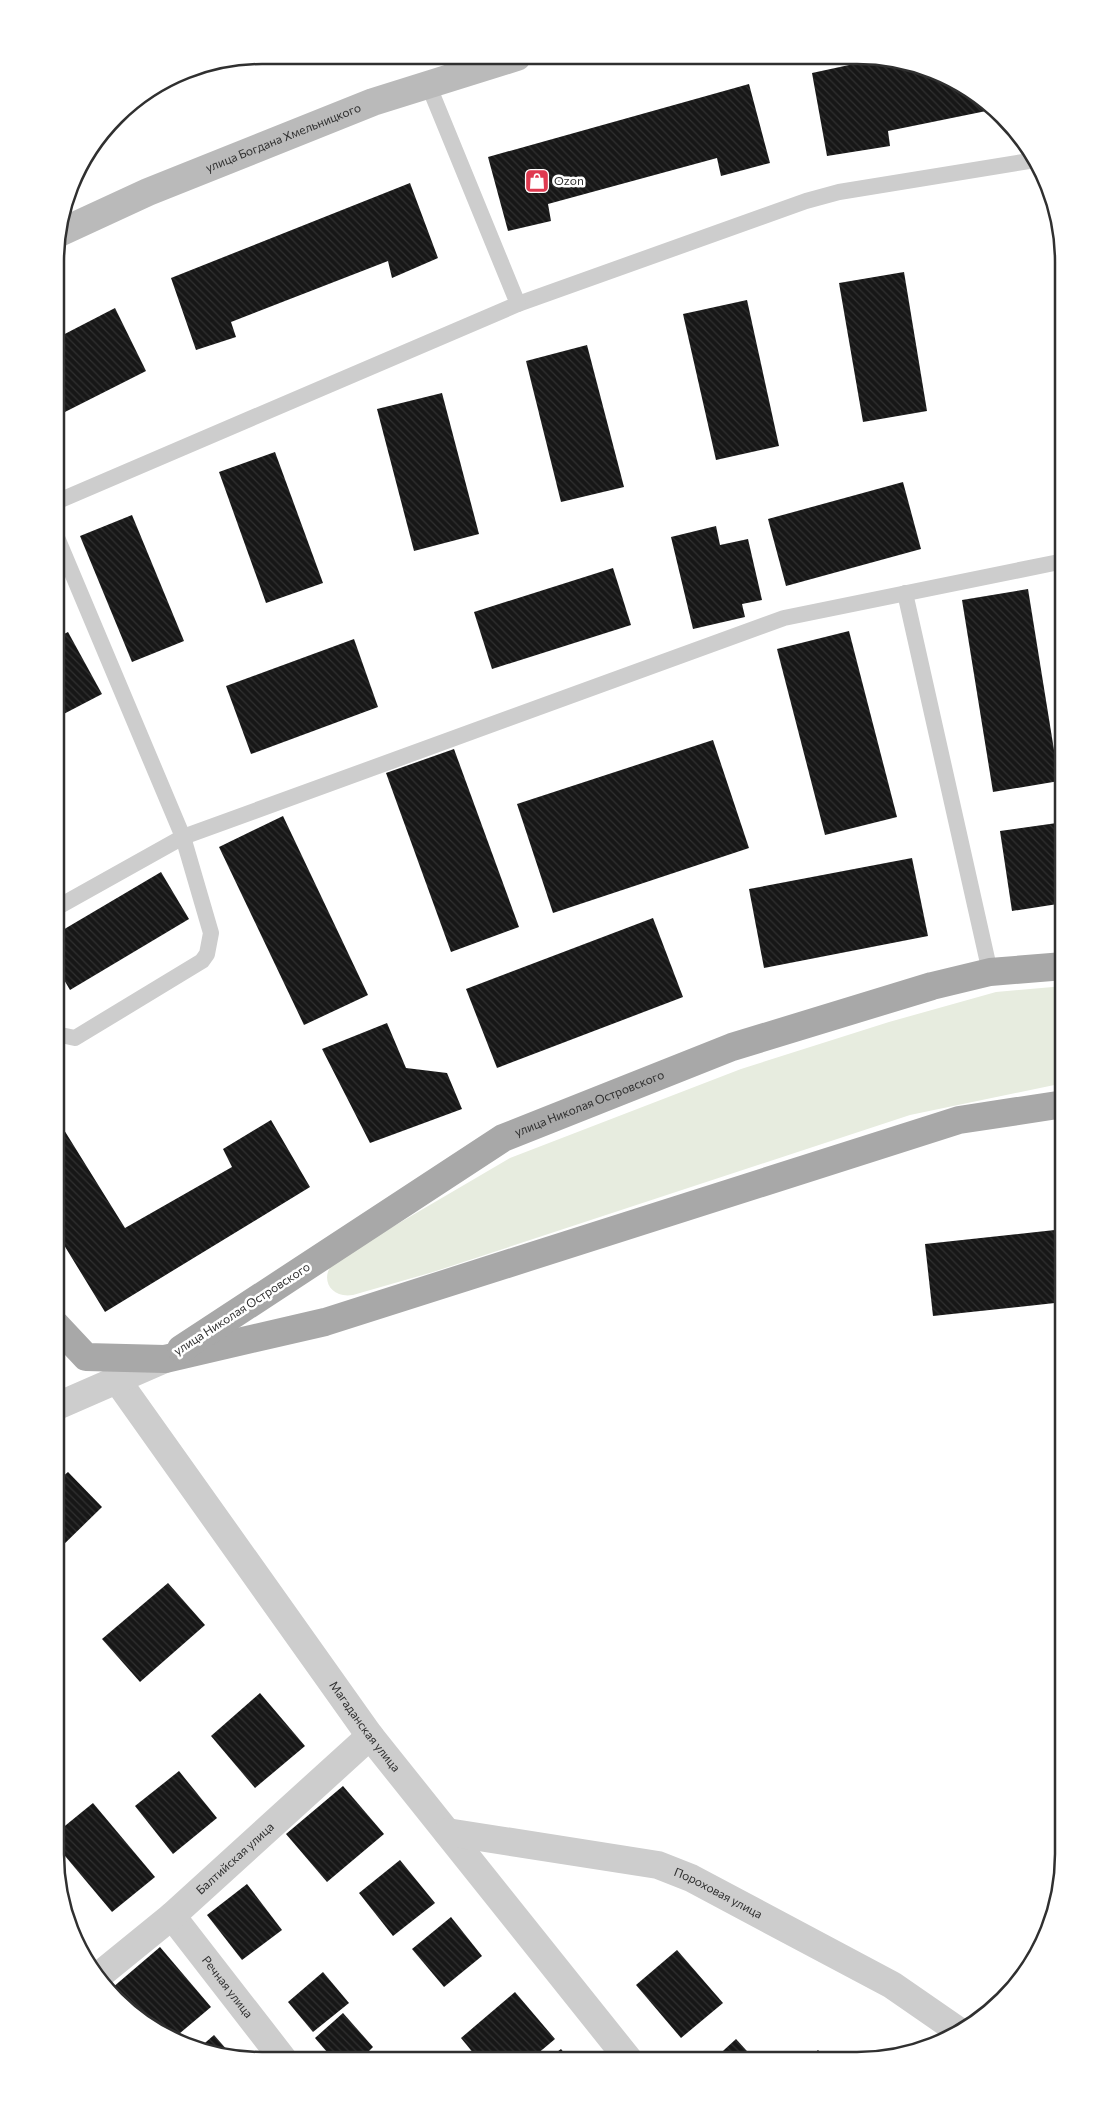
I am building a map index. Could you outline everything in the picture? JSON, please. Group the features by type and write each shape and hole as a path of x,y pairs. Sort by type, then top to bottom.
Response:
{"main road":[{"name":"улица Богдана Хмельницкого","path":"66,230 156,188 373,102 489,64"},
{"name":"улица Николая Островского","path":"165,1360 503,1138 732,1047 932,986 990,972 1055,967"},
{"name":"улица Николая Островского","path":"165,1360 325,1322 959,1120 1055,1105"},
{"path":"64,1334 86,1357 165,1360"}],"street":[{"name":"улица Николая Островского","path":"64,1403 165,1360"},
{"name":"Магаданская улица","path":"117,1380 370,1736 623,2052"},
{"name":"Балтийская улица","path":"103,1972 172,1916 370,1736"},
{"name":"Пороховая улица","path":"447,1832 658,1865 691,1878 892,1985 953,2027"},
{"name":"Речная улица","path":"172,1916 278,2052"}],"lane":[{"path":"428,84 518,304"},
{"path":"64,499 518,304 806,201 839,192 1028,161"},
{"path":"64,554 183,837 210,933 207,954 202,961 75,1038 64,1036"},
{"path":"64,904 183,837 784,618 1055,563"},
{"path":"905,593 990,972"}],"shaded area":[{"path":"1055,987 1055,1085 910,1115 433,1272 353,1295 338,1293 332,1290 329,1285 328,1273 336,1260 510,1158 741,1069 889,1022 996,992"}],"building":[{"path":"854,64 883,65 921,74 945,84 986,111 888,131 890,146 827,156 812,73"},
{"path":"749,84 770,163 721,176 717,158 548,204 551,221 508,231 488,157"},
{"path":"410,183 438,258 392,278 388,261 231,322 236,337 196,350 171,278"},
{"path":"904,272 927,411 863,422 839,283"},
{"path":"747,300 779,446 716,460 683,314"},
{"path":"115,308 146,371 64,412 64,334"},
{"path":"587,345 624,487 561,502 526,361"},
{"path":"442,393 479,534 414,551 377,409"},
{"path":"275,452 323,583 266,603 219,472"},
{"path":"903,482 921,549 786,586 768,519"},
{"path":"132,515 184,641 132,662 80,536"},
{"path":"716,526 720,545 748,539 762,600 742,604 745,617 693,629 671,537"},
{"path":"613,568 631,625 492,669 474,612"},
{"path":"1028,589 1055,756 1055,782 993,792 962,600"},
{"path":"849,631 897,817 825,835 777,649"},
{"path":"68,632 102,694 64,714 64,634"},
{"path":"354,639 378,707 251,754 226,686"},
{"path":"713,740 749,848 553,913 517,804"},
{"path":"454,749 519,927 451,952 386,773"},
{"path":"283,816 368,995 304,1025 219,847"},
{"path":"1055,823 1055,904 1012,911 1000,831"},
{"path":"912,858 928,936 764,968 749,889"},
{"path":"161,872 189,919 70,990 64,980 64,929"},
{"path":"653,918 683,997 497,1068 466,989"},
{"path":"387,1023 406,1068 447,1073 462,1109 370,1143 322,1049"},
{"path":"271,1120 310,1187 105,1312 64,1245 64,1130 125,1228 232,1167 223,1149"},
{"path":"1055,1230 1055,1303 933,1316 925,1244"},
{"path":"68,1472 102,1507 64,1544 64,1475"},
{"path":"168,1583 205,1625 140,1682 102,1639"},
{"path":"260,1693 305,1746 255,1788 211,1736"},
{"path":"179,1771 217,1818 173,1854 135,1806"},
{"path":"343,1786 384,1834 327,1882 286,1834"},
{"path":"93,1803 155,1877 112,1912 64,1855 64,1827"},
{"path":"400,1860 435,1903 393,1936 359,1893"},
{"path":"247,1884 282,1930 242,1960 207,1915"},
{"path":"451,1917 482,1956 444,1987 412,1949"},
{"path":"160,1947 211,2007 179,2034 141,2011 114,1986"},
{"path":"677,1950 723,2003 681,2038 636,1985"},
{"path":"323,1972 349,2003 313,2032 288,2002"},
{"path":"515,1992 555,2039 540,2052 472,2052 461,2038"},
{"path":"343,2013 373,2047 368,2052 327,2052 315,2038"},
{"path":"214,2035 226,2049 211,2045 204,2043"},
{"path":"736,2039 748,2052 722,2052"}],"place":[{"name":"Ozon","path":"537,181"}]}
